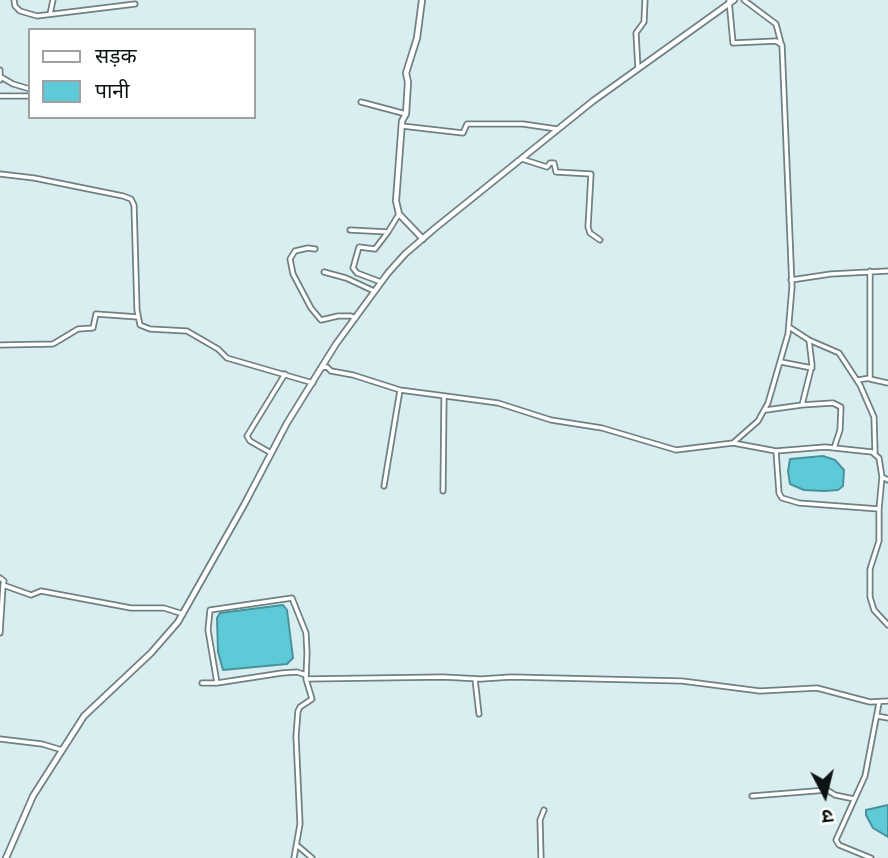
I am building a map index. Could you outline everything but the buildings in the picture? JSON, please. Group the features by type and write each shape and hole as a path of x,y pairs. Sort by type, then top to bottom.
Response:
{"street":[{"path":"14,0 17,9 31,15 135,4"},
{"path":"50,14 53,0"},
{"path":"92,0 94,8"},
{"path":"422,0 415,45 406,73 406,114 402,126 396,201 399,214 423,239"},
{"path":"638,69 636,33 644,22 645,0"},
{"path":"733,443 758,421 765,410 789,327 791,280 781,43 776,24 744,0"},
{"path":"6,858 33,796 87,712 152,653 183,614 321,368 398,261 559,129 731,1"},
{"path":"731,1 733,43 781,43"},
{"path":"0,70 0,79 28,88"},
{"path":"0,96 28,96"},
{"path":"360,102 406,114"},
{"path":"402,126 463,133 467,124 523,124 559,129"},
{"path":"523,159 547,167 554,163 556,172 591,174 588,227 590,233 600,240"},
{"path":"0,174 34,178 123,196 131,200 134,205 140,325 144,328 187,331 218,349 227,358 313,383"},
{"path":"381,282 354,271 353,266 359,247 376,249 399,214"},
{"path":"351,230 388,232"},
{"path":"315,249 295,251 290,259 293,274 311,308 321,320 338,316 355,318"},
{"path":"870,271 870,379"},
{"path":"791,280 888,271"},
{"path":"324,272 346,278 374,291"},
{"path":"0,345 53,344 78,328 93,328 96,314 138,317"},
{"path":"789,327 809,340 839,353 857,380 874,418 875,453 880,461 882,477 879,535 870,563 870,597 874,610 888,625"},
{"path":"801,405 812,368 809,340"},
{"path":"781,362 812,368"},
{"path":"321,368 327,367 400,390 498,403 551,420 601,428 676,450 733,443 776,451 834,448 875,453"},
{"path":"271,453 250,441 247,436 285,374"},
{"path":"857,380 870,379 888,383"},
{"path":"384,486 400,390"},
{"path":"443,491 444,396"},
{"path":"765,410 833,403 842,407 840,430 834,448"},
{"path":"776,451 779,493 782,498 799,503 879,509"},
{"path":"882,477 888,480"},
{"path":"879,535 888,537"},
{"path":"0,578 4,581 0,633"},
{"path":"3,585 31,595 41,591 131,608 164,608 183,614"},
{"path":"217,683 208,631 210,610 292,598 306,633 306,677 312,698 298,711 296,747 300,824 294,858"},
{"path":"202,683 297,672 306,677 511,677 682,681 760,691 817,688 870,702 888,701"},
{"path":"475,679 479,714"},
{"path":"871,858 839,845 839,834 865,776 879,703"},
{"path":"877,716 888,718"},
{"path":"0,739 42,744 62,750"},
{"path":"752,796 827,790 835,795 854,799"},
{"path":"541,858 540,820 544,810"},
{"path":"298,846 312,858"}],"water":[{"path":"823,456 835,460 844,470 843,486 838,490 824,491 804,490 790,484 790,459"},
{"path":"283,605 287,610 293,658 287,664 223,670 218,652 217,618 220,613"},
{"path":"888,805 888,837 873,828 866,810"}]}
